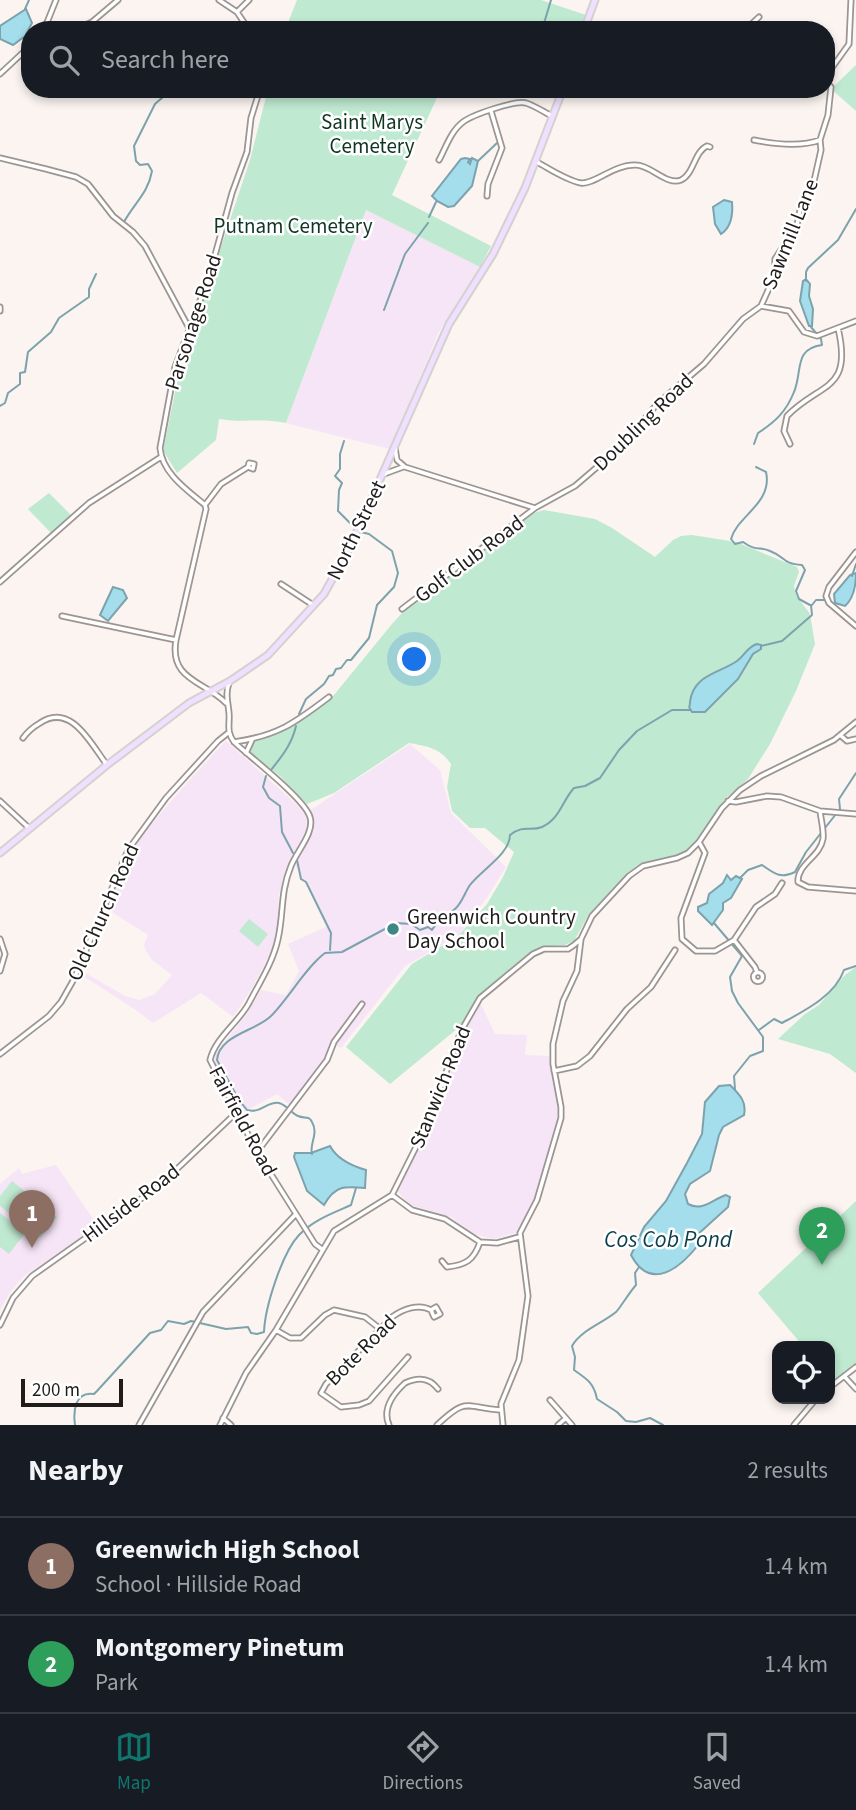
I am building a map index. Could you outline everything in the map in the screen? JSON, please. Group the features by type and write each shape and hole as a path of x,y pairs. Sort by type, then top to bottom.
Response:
{"main road":[{"path":"587,21 595,0"},
{"name":"North Street","path":"0,853 107,765 208,691 230,681 268,655 315,606 337,572 449,324 492,254 537,162 560,98"}],"street":[{"path":"48,21 56,0"},
{"path":"93,21 118,0"},
{"path":"219,0 237,12 243,21"},
{"path":"237,12 249,0"},
{"name":"Sawmill Lane","path":"835,65 849,44 851,0"},
{"path":"755,21 759,17"},
{"path":"0,74 21,54"},
{"name":"Parsonage Road","path":"161,457 171,384 209,277 232,193 247,152 251,118 257,98"},
{"name":"Sawmill Lane","path":"761,306 774,277 775,260 797,225 802,205 812,190 830,98"},
{"path":"439,160 454,131 464,121 508,104 525,103 553,117"},
{"path":"487,196 488,184 502,148 491,111"},
{"path":"754,140 768,143 820,140"},
{"path":"537,162 579,183 592,181 620,166 636,164 647,166 668,179 677,181 685,176 701,149 710,147"},
{"path":"0,158 76,177 88,184 113,216 145,246 189,328"},
{"path":"761,306 789,311 807,334 817,336 856,321"},
{"name":"Doubling Road","path":"536,508 575,486 624,444 657,404 704,364 743,318 761,306"},
{"path":"790,444 784,431 787,416 825,389 836,376 843,350 838,328"},
{"path":"395,448 397,460 405,467 536,508"},
{"path":"0,582 89,503 161,457 181,485 205,505"},
{"path":"226,703 179,668 174,652 206,514 205,505 221,484 248,467"},
{"path":"383,475 405,467"},
{"name":"Golf Club Road","path":"402,609 536,508"},
{"path":"856,552 829,587 826,596 829,604 856,626"},
{"path":"281,584 315,606"},
{"path":"62,616 176,640"},
{"name":"Fairfield Road","path":"230,681 226,694 230,715 228,733 234,742 304,806 312,820 281,895 281,923 272,959 248,1006 211,1055 211,1064 257,1152 310,1237 323,1250"},
{"path":"234,742 252,740 282,730 328,697"},
{"path":"23,738 45,719 65,717 75,723 107,765"},
{"name":"Stanwich Road","path":"392,1195 425,1128 461,1031 476,1004 495,984 533,954 544,949 568,949 581,939 592,916 633,873 648,865 681,857 699,842 728,801 758,778 840,735 856,722"},
{"name":"Old Church Road","path":"0,1054 49,1016 61,1002 74,979 128,850 166,799 228,733"},
{"path":"840,735 847,741 856,739"},
{"path":"246,753 252,740"},
{"path":"728,801 781,797 820,811 856,814"},
{"path":"0,801 29,828"},
{"path":"820,811 822,843 802,868 797,879 800,884 808,887 856,891"},
{"path":"699,842 705,853 681,918 682,939 691,948 707,953 734,940 756,908 775,894 782,883"},
{"path":"0,939 5,954 0,971"},
{"path":"503,1425 500,1410 519,1360 527,1300 519,1237 537,1200 561,1118 562,1109 554,1071 555,1030 563,1001 577,972 581,939"},
{"path":"734,940 757,972"},
{"path":"568,949 579,958"},
{"path":"554,1071 577,1066 590,1056 627,1009 651,988 675,950"},
{"path":"257,1152 327,1060 334,1042 362,1004"},
{"name":"Hillside Road","path":"0,1325 13,1298 32,1276 159,1186 237,1112"},
{"path":"220,1425 246,1373 276,1330 337,1228 392,1195 412,1210 445,1219 480,1242 497,1242 519,1237"},
{"path":"139,1425 205,1311 296,1214"},
{"path":"442,1261 447,1267 465,1264 473,1257 480,1242"},
{"name":"Bote Road","path":"408,1357 365,1403 341,1407 321,1393 326,1384 379,1329 401,1311 423,1306 431,1310"},
{"path":"276,1330 290,1338 301,1338 334,1310 365,1317 379,1329"},
{"path":"835,1383 856,1367"},
{"path":"844,1376 856,1389"},
{"path":"389,1425 387,1407 402,1385 426,1379 438,1388"},
{"path":"550,1400 572,1425"},
{"path":"794,1425 812,1404"},
{"path":"437,1425 455,1408 463,1405 500,1410"},
{"path":"223,1418 231,1425"},
{"path":"558,1425 566,1418"}],"shaded area":[{"path":"366,210 480,267 439,332 390,449 286,423"},
{"name":"Greenwich Country Day School","path":"226,741 306,813 410,744 440,770 451,813 506,867 458,936 405,966 341,1048 334,1044 291,1106 277,1094 242,1113 215,1065 214,1056 261,990 286,995 299,971 288,944 326,927 306,883 301,880 293,856 279,894 273,948 233,1017 201,993 153,1023 80,974 82,971 125,996 139,1000 155,994 172,975 152,960 146,951 144,945 148,935 107,909 125,864 146,830"},
{"path":"480,1002 495,1034 527,1035 525,1055 550,1056 558,1108 557,1124 534,1202 516,1233 493,1239 474,1234 451,1217 410,1205 398,1192 430,1124 468,1021"},
{"path":"56,1165 98,1226 24,1276 0,1310 0,1184 19,1168 22,1174"}],"green space":[{"path":"297,0 541,0 586,15 584,21 289,21"},
{"path":"856,65 856,111 835,93 835,85"},
{"name":"Putnam Cemetery","path":"266,98 437,98 392,195 491,246 480,267 366,210 286,423 219,419 216,440 177,473 164,452 164,446 179,373 250,160"},
{"path":"49,493 72,516 51,533 28,509"},
{"path":"544,510 595,519 655,557 673,540 692,535 736,542 797,567 799,572 794,586 796,595 810,614 815,644 770,744 748,779 726,798 691,848 673,858 637,866 626,874 589,914 574,941 565,945 540,947 517,963 484,991 458,1028 390,1084 346,1047 412,964 458,936 487,904 514,852 485,828 470,828 452,811 447,787 451,764 443,754 433,749 409,743 334,793 307,804 280,776 250,753 249,748 254,741 302,719 334,695 414,600 534,513"},
{"path":"249,919 268,934 258,947 239,931"},
{"path":"856,967 856,1073 830,1054 778,1039 819,1005 845,975"},
{"path":"12,1181 57,1217 40,1238 0,1206 0,1196"},
{"path":"856,1201 856,1367 835,1383 835,1341 799,1341 758,1293"},
{"path":"0,1213 25,1233 9,1254 0,1247"}],"water":[{"path":"26,9 31,21 21,21 21,39 13,45 0,39 0,26"},
{"path":"472,158 478,161 472,186 454,206 448,207 432,196 461,159 470,159 470,164"},
{"path":"724,200 732,202 732,216 728,228 721,234 715,224 713,207"},
{"path":"806,279 810,284 812,326 809,326 800,301 803,281"},
{"path":"856,573 851,599 845,606 835,603 834,594 850,575"},
{"path":"113,587 123,590 127,598 108,621 100,615"},
{"path":"757,644 761,645 761,649 753,654 738,679 705,712 692,712 689,707 696,686 708,676 737,661"},
{"path":"727,875 731,880 736,876 742,879 731,898 723,903 723,910 712,925 698,911 698,907 707,903 709,894 723,883"},
{"name":"Cos Cob Pond","path":"730,1085 743,1102 744,1115 723,1127 710,1171 690,1184 685,1194 688,1204 698,1207 726,1195 730,1197 728,1207 696,1236 699,1244 684,1261 666,1272 648,1273 631,1255 644,1227 666,1201 702,1134 705,1102 719,1086"},
{"path":"330,1146 345,1161 366,1170 365,1188 341,1188 332,1194 324,1205 307,1191 294,1157 295,1153 311,1153"}],"waterway":[{"path":"25,9 29,0"},
{"path":"545,21 551,0"},
{"path":"124,222 144,192 152,171 148,164 140,165 136,161 134,146 155,104 162,98"},
{"path":"478,161 497,143"},
{"path":"429,217 436,202"},
{"path":"806,281 808,268 838,240 856,209"},
{"path":"384,310 405,254 428,223"},
{"path":"0,406 5,403 8,393 20,384 20,373 25,372 28,352 51,332 59,318 89,297 89,289 96,274"},
{"path":"754,444 758,433 784,411 797,384 803,356 813,347 822,345 821,339 811,327"},
{"path":"344,441 340,454 340,469 335,476 342,483 338,511 354,527"},
{"path":"756,467 766,472 764,492 731,539 735,544 743,542 775,553 787,562 802,565 805,570 796,591 799,599 810,605"},
{"path":"299,714 306,699 324,684 336,669 351,660 369,638 377,605 394,587 398,573 392,551 369,534 361,532"},
{"path":"852,576 856,564"},
{"path":"812,605 816,600 824,600"},
{"path":"761,646 782,641 812,615 811,605"},
{"path":"312,1154 315,1131 311,1120 298,1116 279,1103 247,1110 217,1060 224,1045 271,1016 311,966 325,953 342,952 396,923 411,924 420,930 428,927 432,930 457,907 470,885 505,849 510,835 519,830 548,824 574,788 600,778 619,750 637,731 672,710 690,710"},
{"path":"271,770 283,755 296,726"},
{"path":"740,878 748,870 762,865 778,874 795,872 806,852 840,809 839,799 856,773"},
{"path":"266,776 263,787 269,798 280,806 282,832 293,853"},
{"path":"297,860 301,879 306,882 331,933 330,950"},
{"path":"714,923 742,956 730,977 732,991 763,1037 763,1051 750,1056 734,1076 735,1089"},
{"path":"759,1030 774,1019 782,1023 809,1008 834,988 844,970 856,966"},
{"path":"75,1425 74,1414 79,1399 94,1394 150,1333 161,1330 168,1321 184,1324 191,1321 226,1329 248,1327 251,1333 264,1332 276,1281 293,1243 310,1225 351,1205 356,1188"},
{"path":"639,1267 635,1273 636,1285 617,1311 586,1331 572,1346 574,1370 589,1382 597,1399 626,1421 636,1422 650,1418 663,1425"}],"place":[{"name":"Greenwich Country Day School","path":"393,929"},
{"name":"Greenwich High School","path":"32,1248"},
{"name":"Montgomery Pinetum","path":"822,1265"}],"park label":[{"name":"Saint Marys Cemetery","path":"372,134"}]}
